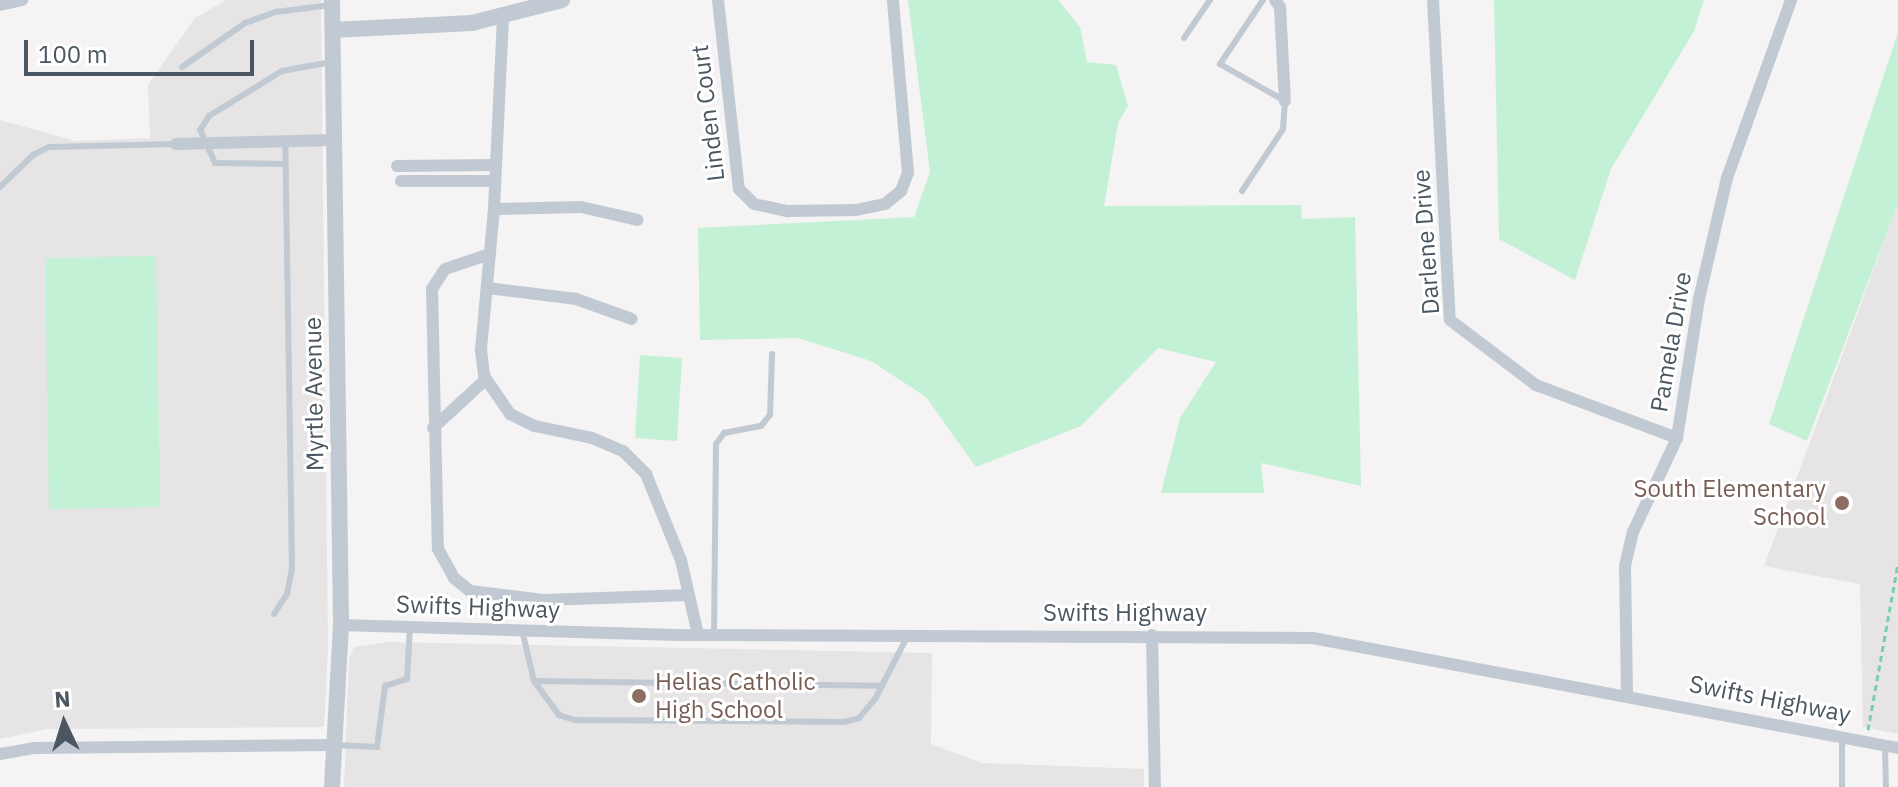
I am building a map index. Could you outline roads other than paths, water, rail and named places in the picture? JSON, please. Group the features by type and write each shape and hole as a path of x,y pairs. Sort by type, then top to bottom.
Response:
{"street":[{"path":"0,5 22,0"},
{"path":"333,30 503,17 562,0"},
{"name":"Linden Court","path":"718,0 739,189 754,204 788,211 856,210 885,204 901,191 908,159 893,0"},
{"path":"1275,0 1280,7 1285,101"},
{"name":"Darlene Drive","path":"1433,0 1450,320 1536,385 1677,438"},
{"name":"Pamela Drive","path":"1627,693 1625,566 1633,532 1677,438 1699,299 1727,178 1791,0"},
{"name":"Myrtle Avenue","path":"332,2 341,625 331,745 332,787"},
{"path":"503,17 494,209 481,350 485,380 510,414 535,426 592,438 623,451 646,474 662,505 698,635"},
{"path":"176,144 335,140"},
{"path":"397,166 496,165"},
{"path":"401,181 495,181"},
{"path":"494,209 581,207 638,220"},
{"path":"490,254 471,258 435,278 433,428 438,549 454,578 470,591 543,600 689,595"},
{"path":"487,288 576,299 632,319"},
{"path":"433,428 485,380"},
{"name":"Swifts Highway","path":"341,625 698,635 1313,638 1627,693 1892,747"},
{"path":"1152,635 1155,787"},
{"path":"0,754 33,748 331,745"}],"lane":[{"path":"1184,38 1210,0"},
{"path":"1242,191 1283,129 1285,101 1220,64 1263,0"},
{"path":"182,67 245,23 276,12 332,2"},
{"path":"285,164 215,163 200,130 209,116 282,71 333,62"},
{"path":"274,614 287,594 292,569 285,141"},
{"path":"0,187 33,155 49,147 176,144"},
{"path":"714,635 716,444 724,433 761,426 770,415 772,354"},
{"path":"331,745 377,747 385,686 407,679 410,627"},
{"path":"522,630 534,681 559,715 661,721 859,718 882,686 908,635"},
{"path":"534,681 882,686"},
{"path":"1842,736 1842,787"},
{"path":"1886,787 1892,747"}],"place":[{"name":"South Elementary School","path":"1842,503"},
{"name":"Helias Catholic High School","path":"639,696"}]}
